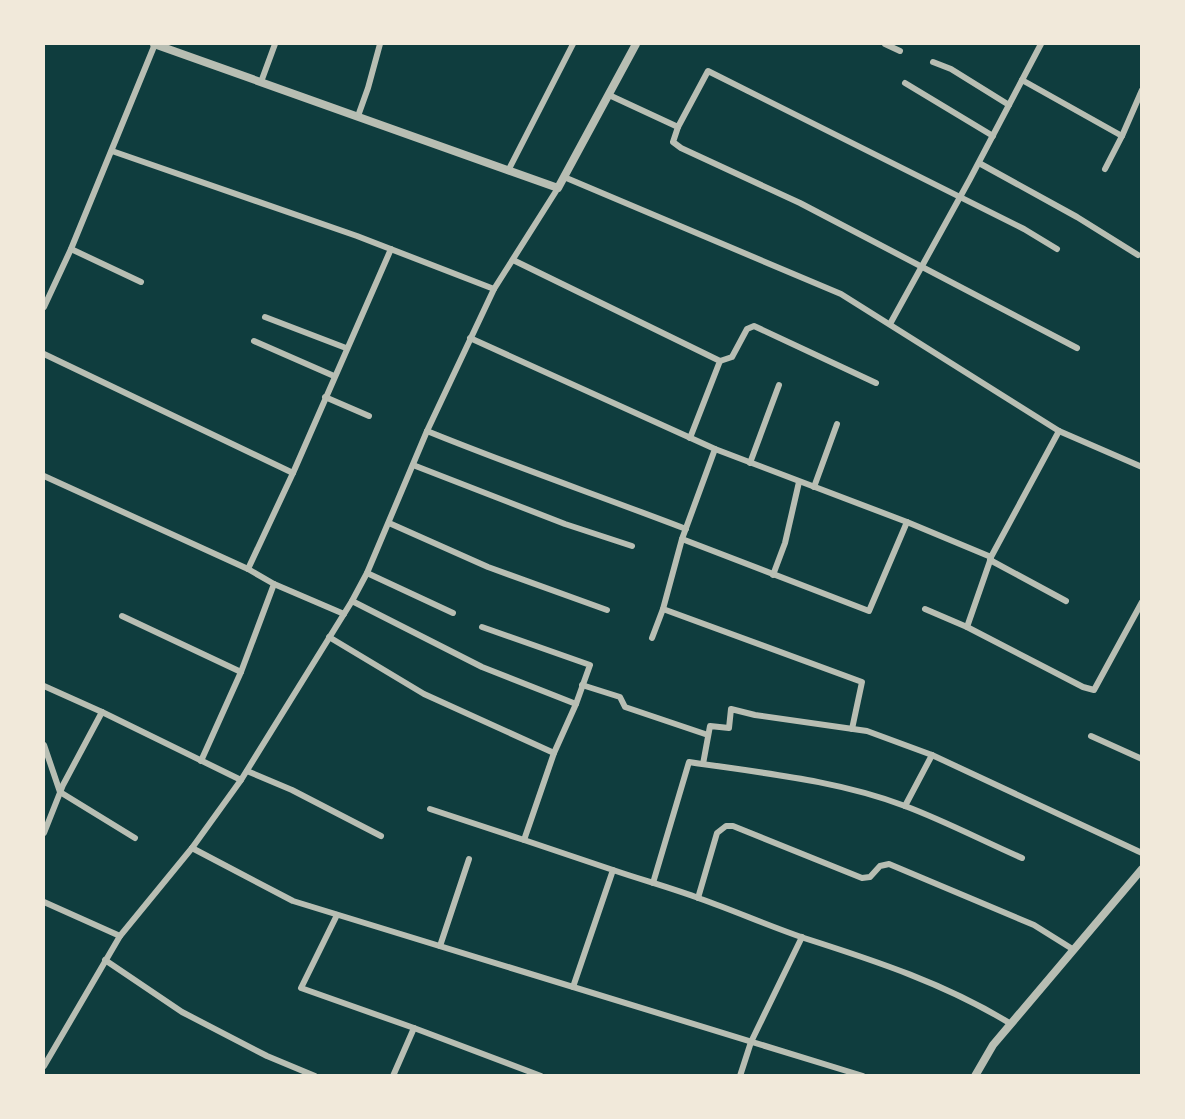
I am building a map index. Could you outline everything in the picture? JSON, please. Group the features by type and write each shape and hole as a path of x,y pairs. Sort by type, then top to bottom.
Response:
{"street":[{"path":"44,307 71,249 155,44 173,47 261,82 558,188"},
{"path":"261,82 275,44"},
{"path":"358,116 380,44"},
{"path":"508,171 573,44"},
{"path":"44,1066 120,936 192,848 241,780 352,601 367,573 427,431 494,289 558,188 636,44"},
{"path":"885,44 900,51"},
{"path":"890,324 979,163 1041,44"},
{"path":"933,62 951,69 1009,105"},
{"path":"1057,249 960,197 708,71 678,127 673,142 800,203 1077,348"},
{"path":"1022,80 1122,136"},
{"path":"905,83 993,136"},
{"path":"1105,169 1142,90"},
{"path":"609,95 678,127"},
{"path":"112,151 391,249 494,289"},
{"path":"979,163 1077,217 1138,255"},
{"path":"564,177 841,294 1059,431 1142,467"},
{"path":"71,249 141,282"},
{"path":"248,569 293,473 391,249"},
{"path":"513,260 720,360 732,357 747,328 754,326 876,382"},
{"path":"265,317 346,348"},
{"path":"470,338 715,450 908,522 991,559 1066,601"},
{"path":"254,341 334,376"},
{"path":"44,354 293,473"},
{"path":"690,438 720,360"},
{"path":"750,463 779,385"},
{"path":"325,397 369,417"},
{"path":"814,488 837,424"},
{"path":"427,431 523,470 687,529"},
{"path":"967,627 991,559 1059,431"},
{"path":"652,638 663,609 682,539 715,450"},
{"path":"414,465 565,524 632,546"},
{"path":"44,476 248,569 274,584 344,614"},
{"path":"773,575 785,543 799,482"},
{"path":"682,539 869,611 908,522"},
{"path":"389,523 488,567 607,610"},
{"path":"367,573 453,613"},
{"path":"201,761 240,672 274,584"},
{"path":"352,601 411,629 482,668 576,704"},
{"path":"925,609 967,627 1083,687 1094,690 1142,602"},
{"path":"663,609 862,682 852,729"},
{"path":"122,616 240,672"},
{"path":"482,627 590,665 576,704 554,753 524,840"},
{"path":"330,637 424,694 554,753"},
{"path":"582,685 620,697 625,707 708,735"},
{"path":"44,686 241,780"},
{"path":"704,764 710,726 729,728 731,709 755,715 867,730 932,755 1142,853"},
{"path":"44,833 60,792 102,712"},
{"path":"1091,736 1142,759"},
{"path":"44,745 60,792 135,838"},
{"path":"904,806 932,755"},
{"path":"653,883 689,762 859,792 904,806 1022,858"},
{"path":"247,771 292,790 381,836"},
{"path":"429,809 698,898 802,937 847,950 914,975 985,1008 1011,1024"},
{"path":"698,898 717,833 726,826 732,826 862,878 870,877 880,866 889,864 1034,925 1074,950"},
{"path":"192,848 293,901 863,1076"},
{"path":"440,946 468,859"},
{"path":"975,1076 993,1045 1142,869"},
{"path":"573,987 613,870"},
{"path":"44,902 120,936"},
{"path":"337,915 301,988 541,1076"},
{"path":"740,1076 751,1042 802,937"},
{"path":"105,960 182,1012 267,1056 315,1076"},
{"path":"393,1076 414,1028"}]}
